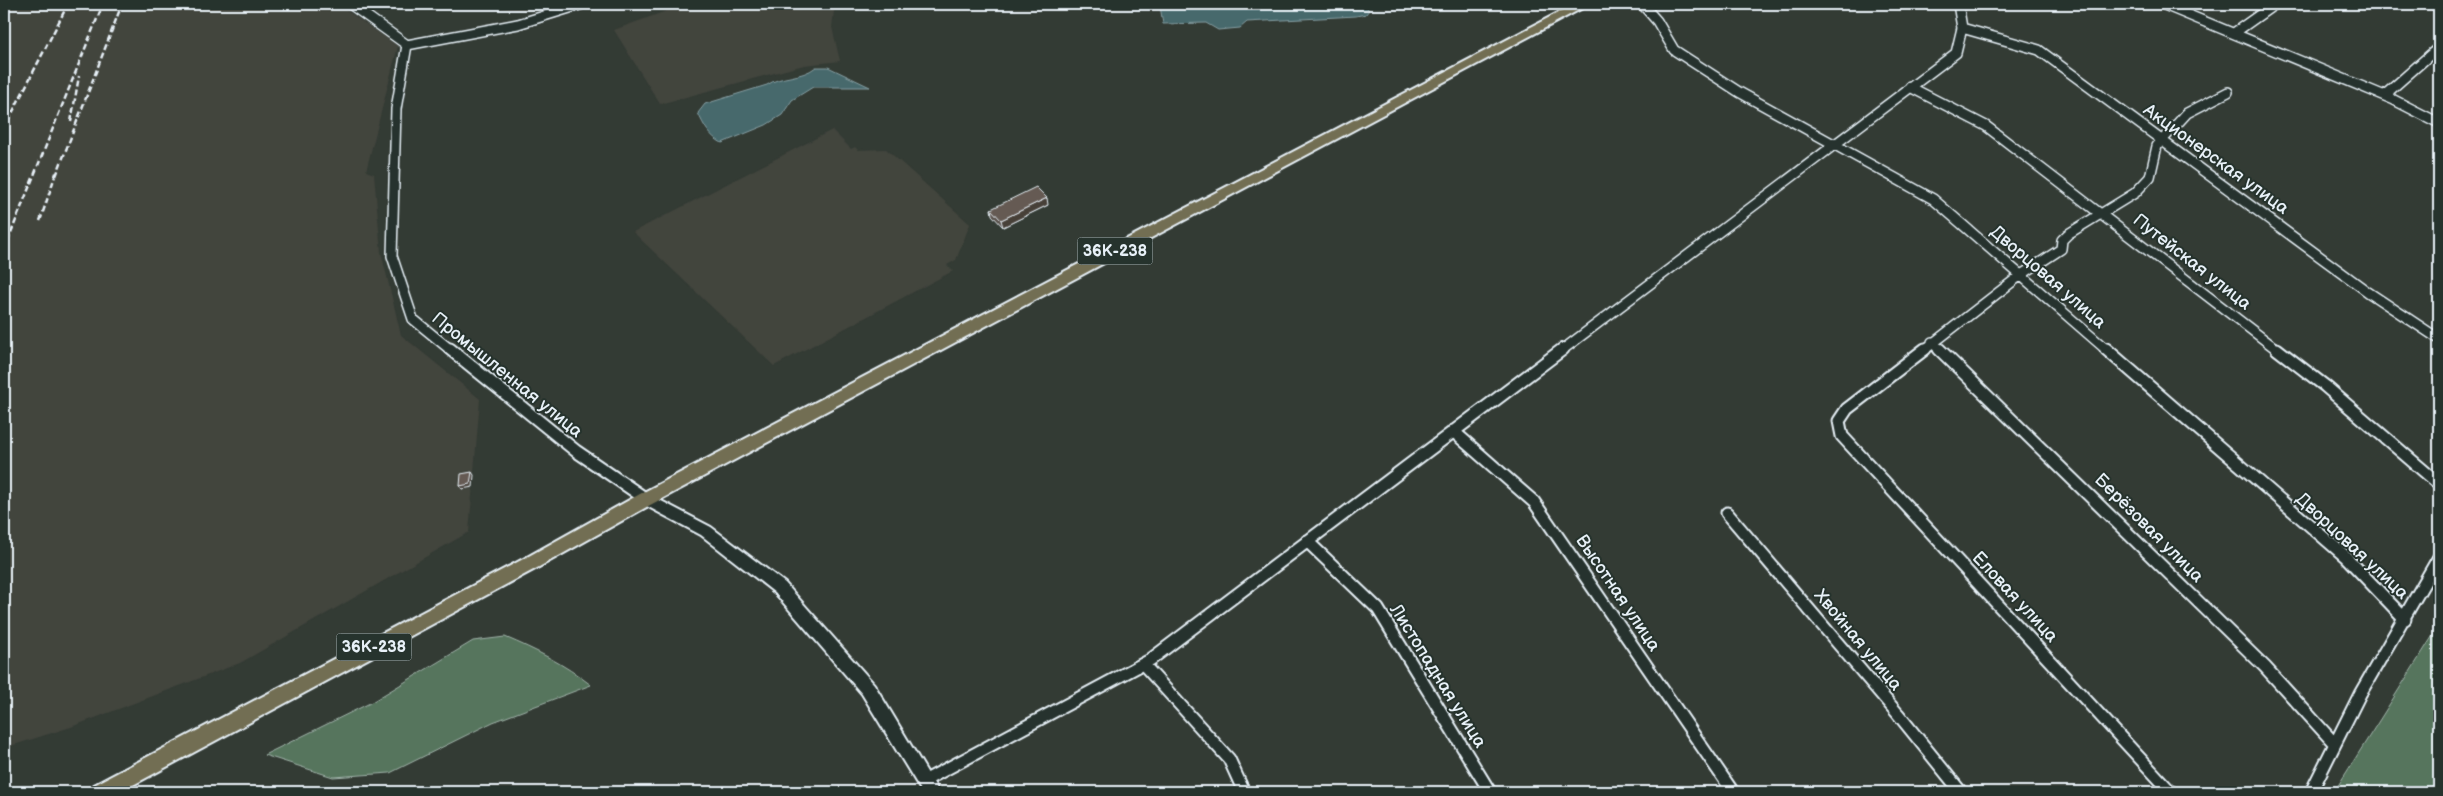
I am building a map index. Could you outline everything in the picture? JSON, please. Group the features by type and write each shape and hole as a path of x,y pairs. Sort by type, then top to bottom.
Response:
{"main road":[{"name":"36К-238","path":"101,792 533,562 646,499 1584,4"}],"street":[{"path":"350,4 407,45 506,27 543,18 583,4"},
{"name":"Дворцовая улица","path":"1642,4 1657,22 1674,50 1739,92 1933,199 2345,556 2405,619"},
{"path":"646,499 706,531 780,588 868,689 928,787 1143,664 1956,53 1962,28 1958,4"},
{"path":"2162,4 2392,98 2439,122"},
{"path":"2234,34 2275,4"},
{"name":"Акционерская улица","path":"1962,28 2039,50 2262,212 2368,292 2439,339"},
{"name":"Промышленная улица","path":"407,45 396,109 392,256 413,320 576,452 646,499"},
{"path":"2392,98 2387,93 2389,88 2413,72 2439,47"},
{"name":"Путейская улица","path":"1910,87 1986,126 2325,386 2439,484"},
{"path":"1932,342 2021,275 2061,249 2062,240 2068,234 2135,193 2150,177 2157,146 2187,113 2228,92"},
{"name":"Еловая улица","path":"1932,342 1847,409 1839,418 1838,424 1842,436 2172,792"},
{"name":"Берёзовая улица","path":"1932,342 2265,667 2335,744"},
{"name":"Высотная улица","path":"1453,431 1534,502 1733,792"},
{"name":"Хвойная улица","path":"1727,512 1892,706 1961,792"},
{"name":"Листопадная улица","path":"1307,541 1378,609 1490,792"},
{"path":"2310,792 2360,694 2405,619 2439,557"},
{"path":"1143,664 1229,759 1244,792"}],"shaded area":[{"path":"6,4 337,4 398,46 366,171 374,174 381,252 401,335 480,399 469,532 240,663 71,727 4,748 4,9"},
{"path":"472,4 540,4 524,11"},
{"path":"682,4 835,4 832,27 840,61 804,65 660,104 614,30"},
{"path":"832,130 851,149 855,147 858,150 886,149 970,224 956,260 947,265 953,271 774,366 633,232"}],"green space":[{"path":"2439,626 2439,792 2334,792"},
{"path":"505,637 550,658 571,670 591,685 493,722 390,773 333,777 264,755 370,703 473,641"}],"water":[{"path":"1173,4 1364,4 1369,10 1366,14 1356,16 1247,22 1240,28 1218,30 1206,23 1163,24 1160,6"},
{"path":"816,67 828,67 870,87 813,87 792,100 782,115 766,125 722,143 707,130 698,113 705,104 810,71"}],"building":[{"path":"1036,187 1047,198 1001,220 991,209"},
{"path":"472,472 470,484 460,486 461,474"}],"railway":[{"path":"4,129 68,4"},
{"path":"4,250 103,4"},
{"path":"56,176 122,4"},
{"path":"71,122 79,76"},
{"path":"40,221 57,170"}]}
